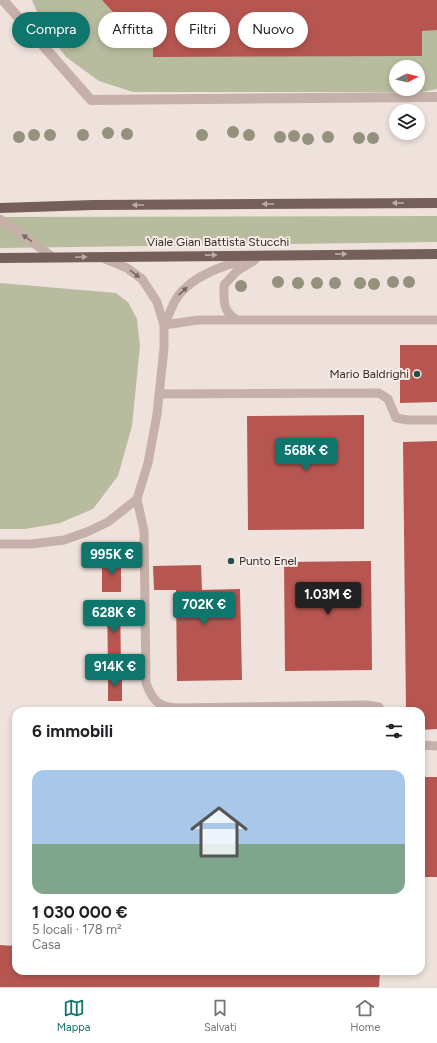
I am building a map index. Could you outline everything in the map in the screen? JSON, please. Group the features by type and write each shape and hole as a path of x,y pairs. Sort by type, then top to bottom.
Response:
{"main road":[{"path":"0,208 94,205 437,203"},
{"name":"Viale Gian Battista Stucchi","path":"0,258 437,254"}],"street":[{"path":"3,0 91,100 437,97"}],"lane":[{"path":"0,219 54,258"},
{"path":"237,321 228,315 224,306 224,285 237,271 263,255"},
{"path":"164,325 178,296 194,282 233,263 263,255"},
{"path":"100,256 127,268 142,279 157,302 164,325 164,348 160,394 148,463 137,500 144,531 146,683 151,697 161,707"},
{"path":"164,325 198,320 437,320"},
{"path":"160,394 379,393 388,399 396,418 408,420 437,420"},
{"path":"0,544 31,544 64,540 87,532 108,522 137,500"},
{"path":"265,707 367,705 379,707"},
{"path":"425,745 437,746"}],"green space":[{"path":"32,0 437,0 437,89 425,91 425,60 389,60 389,92 133,92 99,81 66,57 59,48 90,48 90,12 37,12"},
{"path":"437,216 437,242 0,248 0,217"},
{"path":"0,283 116,293 128,302 137,319 140,346 132,426 118,476 93,509 60,523 25,529 0,529"}],"building":[{"path":"102,0 437,0 437,30 422,31 422,56 153,57 153,48 167,48 167,12 113,12"},
{"path":"400,345 437,345 437,402 400,403"},
{"path":"364,415 364,529 248,530 247,416"},
{"path":"437,441 437,729 425,730 425,707 406,707 403,442"},
{"path":"102,561 121,561 121,592 102,592"},
{"path":"371,561 372,670 285,671 284,562"},
{"path":"201,565 202,590 240,589 242,680 177,681 176,590 154,590 153,566"},
{"path":"107,601 120,601 121,667 108,667"},
{"path":"108,676 122,676 122,701 108,701"},
{"path":"425,777 437,777 437,877 425,877"},
{"path":"0,945 12,946 12,975 380,975 379,987 0,987"}],"place":[{"name":"Mario Baldrighi","path":"417,374"},
{"name":"Punto Enel","path":"231,561"}]}
